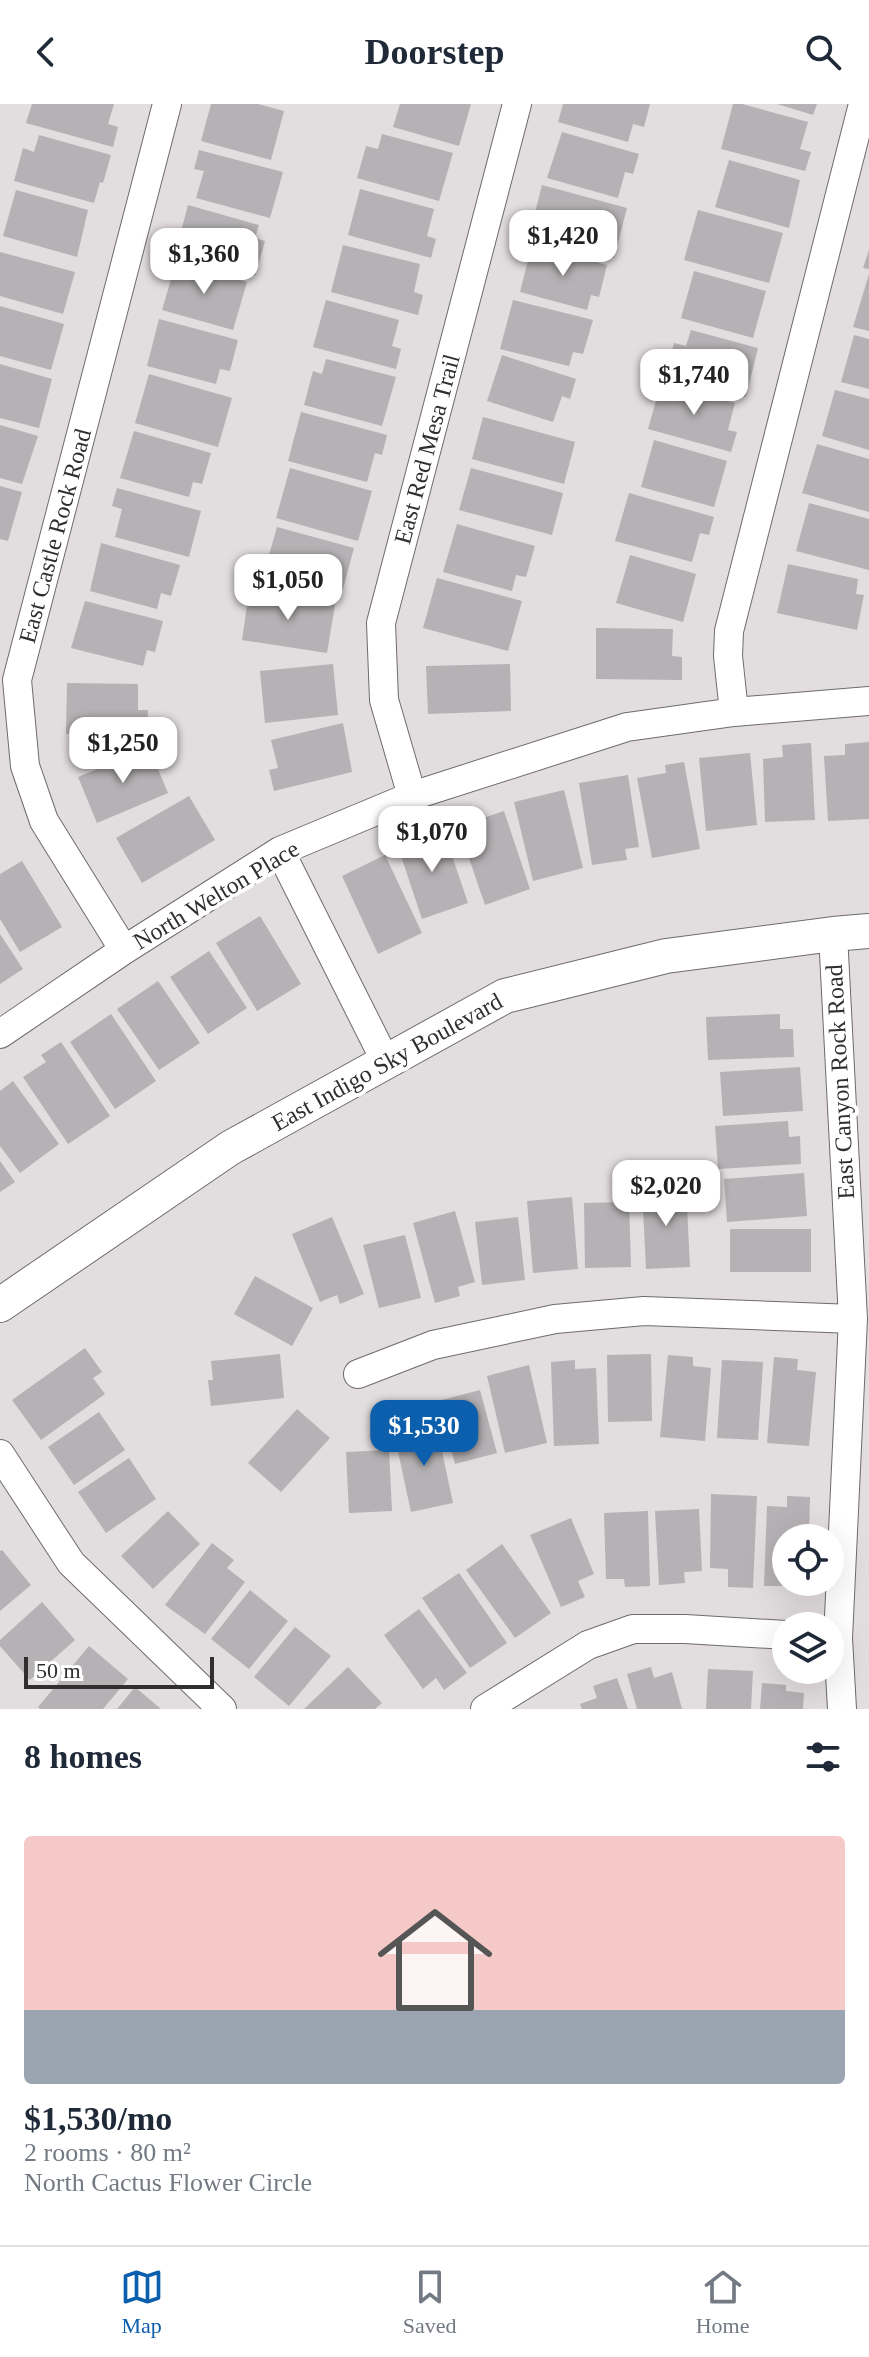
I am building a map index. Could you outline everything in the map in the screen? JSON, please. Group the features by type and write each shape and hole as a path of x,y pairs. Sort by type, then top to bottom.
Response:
{"street":[{"name":"East Castle Rock Road","path":"124,950 44,821 25,766 17,680 167,104"},
{"name":"East Red Mesa Trail","path":"412,796 384,700 381,623 517,104"},
{"path":"734,712 728,656 729,631 863,104"},
{"name":"North Welton Place","path":"0,1034 124,950 280,851 412,796 627,727 734,712 869,701"},
{"path":"280,851 386,1062"},
{"name":"East Indigo Sky Boulevard","path":"0,1305 230,1148 505,996 666,956 869,931"},
{"name":"East Canyon Rock Road","path":"833,934 856,1158 853,1319 836,1612"},
{"path":"358,1374 433,1345 555,1319 644,1311 853,1319"},
{"path":"0,1454 71,1563 222,1709"},
{"path":"485,1709 588,1645 633,1629 772,1634"},
{"name":"East Canyon Rock Road","path":"839,1684 842,1709"}],"building":[{"path":"32,104 114,104 108,124 118,127 113,147 26,123"},
{"path":"211,104 258,104 284,111 271,160 201,141"},
{"path":"400,104 471,104 459,146 393,127"},
{"path":"563,104 650,104 644,127 633,124 628,142 558,122"},
{"path":"733,104 808,122 800,149 811,152 805,171 721,149"},
{"path":"777,104 817,104 813,115"},
{"path":"562,132 639,154 633,174 625,172 618,198 547,178"},
{"path":"382,134 453,153 439,201 357,178 366,146 378,149"},
{"path":"39,135 111,155 94,203 14,181 23,148 34,152"},
{"path":"199,150 283,172 270,218 196,198 204,171 194,169"},
{"path":"729,160 800,180 789,228 715,207"},
{"path":"542,185 627,208 614,258 529,236"},
{"path":"360,189 434,209 427,236 436,239 431,258 348,235"},
{"path":"16,190 88,210 77,257 3,236"},
{"path":"188,205 259,225 255,238 265,241 255,276 175,254"},
{"path":"698,210 783,233 769,283 684,260"},
{"path":"343,245 420,264 414,292 423,295 418,315 331,292"},
{"path":"532,245 607,265 599,297 591,295 587,310 520,292"},
{"path":"869,250 869,269 863,268"},
{"path":"0,252 75,272 63,314 0,296"},
{"path":"176,262 247,282 233,330 162,310"},
{"path":"694,271 766,291 753,338 681,318"},
{"path":"869,274 869,331 853,327"},
{"path":"326,300 399,320 392,346 401,349 396,369 313,347"},
{"path":"513,300 593,320 583,354 573,352 569,366 500,349"},
{"path":"0,306 64,324 51,370 0,356"},
{"path":"159,319 238,340 230,371 220,369 216,384 147,366"},
{"path":"691,330 758,348 746,397 666,374 674,343 686,346"},
{"path":"854,335 869,339 869,389 841,382"},
{"path":"502,355 576,379 570,399 562,396 553,422 487,401"},
{"path":"326,359 396,377 382,426 304,405 313,371 322,374"},
{"path":"0,364 52,379 39,428 0,418"},
{"path":"149,374 232,398 218,447 135,423"},
{"path":"661,383 735,403 728,430 737,432 731,452 648,429"},
{"path":"835,390 869,399 869,450 822,436"},
{"path":"301,412 387,435 382,455 375,453 367,482 288,461"},
{"path":"483,417 575,442 564,484 472,459"},
{"path":"0,425 38,436 22,484 0,478"},
{"path":"134,431 211,453 202,484 193,482 189,497 120,478"},
{"path":"654,440 727,461 714,507 641,487"},
{"path":"817,444 869,459 869,512 802,493"},
{"path":"290,468 372,491 358,541 276,518"},
{"path":"471,468 563,493 552,535 459,510"},
{"path":"0,486 22,492 8,541 0,539"},
{"path":"117,488 201,511 189,557 115,537 122,509 112,506"},
{"path":"629,493 714,517 709,535 700,533 692,562 615,541"},
{"path":"809,503 869,519 869,570 796,551"},
{"path":"457,524 535,546 526,577 516,575 512,591 443,572"},
{"path":"277,527 354,548 341,596 263,576"},
{"path":"101,543 180,565 171,596 161,593 157,609 90,591"},
{"path":"630,555 696,574 683,622 616,603"},
{"path":"788,564 858,579 856,594 864,595 857,630 777,613"},
{"path":"437,578 522,601 508,651 423,628"},
{"path":"249,591 335,605 327,653 242,640"},
{"path":"85,601 163,621 155,652 147,650 143,666 71,648"},
{"path":"596,628 673,629 672,656 682,657 682,680 596,679"},
{"path":"333,664 338,715 265,723 260,671"},
{"path":"510,664 511,711 428,714 426,666"},
{"path":"67,683 138,684 138,710 148,710 147,734 66,734"},
{"path":"343,723 352,772 274,791 269,770 278,768 271,740"},
{"path":"869,742 869,819 828,821 824,756 845,755 845,744"},
{"path":"811,743 815,820 765,822 763,759 783,757 782,745"},
{"path":"149,748 168,793 97,823 78,777"},
{"path":"750,753 757,825 706,831 699,758"},
{"path":"684,762 700,849 652,858 637,778 666,773 665,765"},
{"path":"628,775 639,847 625,849 627,860 592,865 579,783"},
{"path":"564,790 583,868 533,881 514,802"},
{"path":"189,796 215,840 142,883 116,838"},
{"path":"504,811 530,889 485,905 457,823"},
{"path":"443,829 468,903 422,919 397,844"},
{"path":"385,855 422,933 378,954 342,876"},
{"path":"22,861 62,927 20,952 0,919 0,874"},
{"path":"260,916 301,984 257,1011 216,943"},
{"path":"0,934 23,969 0,984"},
{"path":"209,951 247,1008 208,1034 170,977"},
{"path":"158,981 200,1043 159,1070 117,1009"},
{"path":"111,1014 156,1081 115,1109 70,1042"},
{"path":"780,1014 780,1029 793,1029 794,1057 708,1060 706,1017"},
{"path":"61,1042 110,1116 68,1144 23,1077 46,1062 41,1055"},
{"path":"800,1067 803,1111 723,1116 720,1072"},
{"path":"13,1081 59,1144 20,1173 0,1146 0,1091"},
{"path":"788,1121 789,1137 800,1136 801,1164 718,1169 715,1126"},
{"path":"0,1161 15,1182 0,1192"},
{"path":"804,1173 807,1216 727,1222 724,1179"},
{"path":"686,1186 690,1267 646,1269 642,1188"},
{"path":"572,1197 578,1269 533,1273 527,1201"},
{"path":"629,1202 631,1267 585,1268 584,1203"},
{"path":"455,1211 475,1282 458,1287 460,1296 435,1303 413,1223"},
{"path":"332,1217 364,1294 340,1304 337,1295 320,1302 292,1234"},
{"path":"518,1217 525,1280 482,1285 475,1222"},
{"path":"730,1229 811,1229 811,1272 730,1272"},
{"path":"405,1235 421,1298 379,1308 363,1245"},
{"path":"255,1276 313,1308 292,1346 234,1314"},
{"path":"85,1348 102,1372 93,1378 105,1394 41,1440 12,1400"},
{"path":"280,1354 284,1398 211,1406 208,1380 213,1380 211,1361"},
{"path":"651,1354 652,1421 608,1422 607,1355"},
{"path":"668,1355 693,1357 693,1366 711,1368 705,1441 660,1437"},
{"path":"774,1357 798,1359 797,1370 816,1372 809,1446 767,1443"},
{"path":"575,1360 575,1369 596,1368 599,1444 554,1446 551,1362"},
{"path":"722,1360 763,1362 758,1440 717,1438"},
{"path":"529,1365 547,1443 505,1453 487,1376"},
{"path":"480,1390 497,1453 455,1464 438,1401"},
{"path":"297,1409 330,1438 281,1492 248,1463"},
{"path":"99,1412 125,1450 74,1485 48,1447"},
{"path":"436,1423 453,1503 411,1512 394,1433"},
{"path":"389,1450 392,1511 349,1513 346,1452"},
{"path":"129,1458 156,1499 106,1533 78,1492"},
{"path":"711,1494 757,1496 753,1588 728,1587 728,1569 710,1568"},
{"path":"787,1496 810,1497 809,1524 772,1524 772,1586 764,1586 767,1506 787,1507"},
{"path":"699,1509 702,1571 684,1572 685,1583 659,1585 655,1511"},
{"path":"168,1511 200,1544 153,1589 121,1556"},
{"path":"648,1511 650,1586 625,1587 624,1579 606,1579 604,1513"},
{"path":"571,1518 594,1574 578,1581 585,1597 561,1607 530,1535"},
{"path":"212,1543 234,1560 227,1568 245,1582 205,1634 165,1605"},
{"path":"502,1544 551,1613 515,1638 466,1570"},
{"path":"0,1551 31,1585 0,1611"},
{"path":"459,1573 507,1643 470,1668 422,1598"},
{"path":"250,1590 288,1621 249,1669 211,1639"},
{"path":"42,1602 75,1640 30,1680 0,1646 0,1640"},
{"path":"419,1609 467,1673 444,1690 436,1678 423,1689 384,1635"},
{"path":"295,1627 331,1656 289,1706 254,1677"},
{"path":"89,1646 128,1679 103,1709 40,1709 38,1707"},
{"path":"348,1667 382,1703 375,1709 304,1709"},
{"path":"651,1667 654,1678 672,1672 682,1709 637,1709 627,1674"},
{"path":"708,1669 753,1671 751,1709 706,1709"},
{"path":"617,1678 628,1709 582,1709 580,1704 597,1698 593,1686"},
{"path":"762,1683 786,1685 786,1691 804,1693 803,1709 760,1709"},
{"path":"135,1687 161,1709 117,1709"}]}
